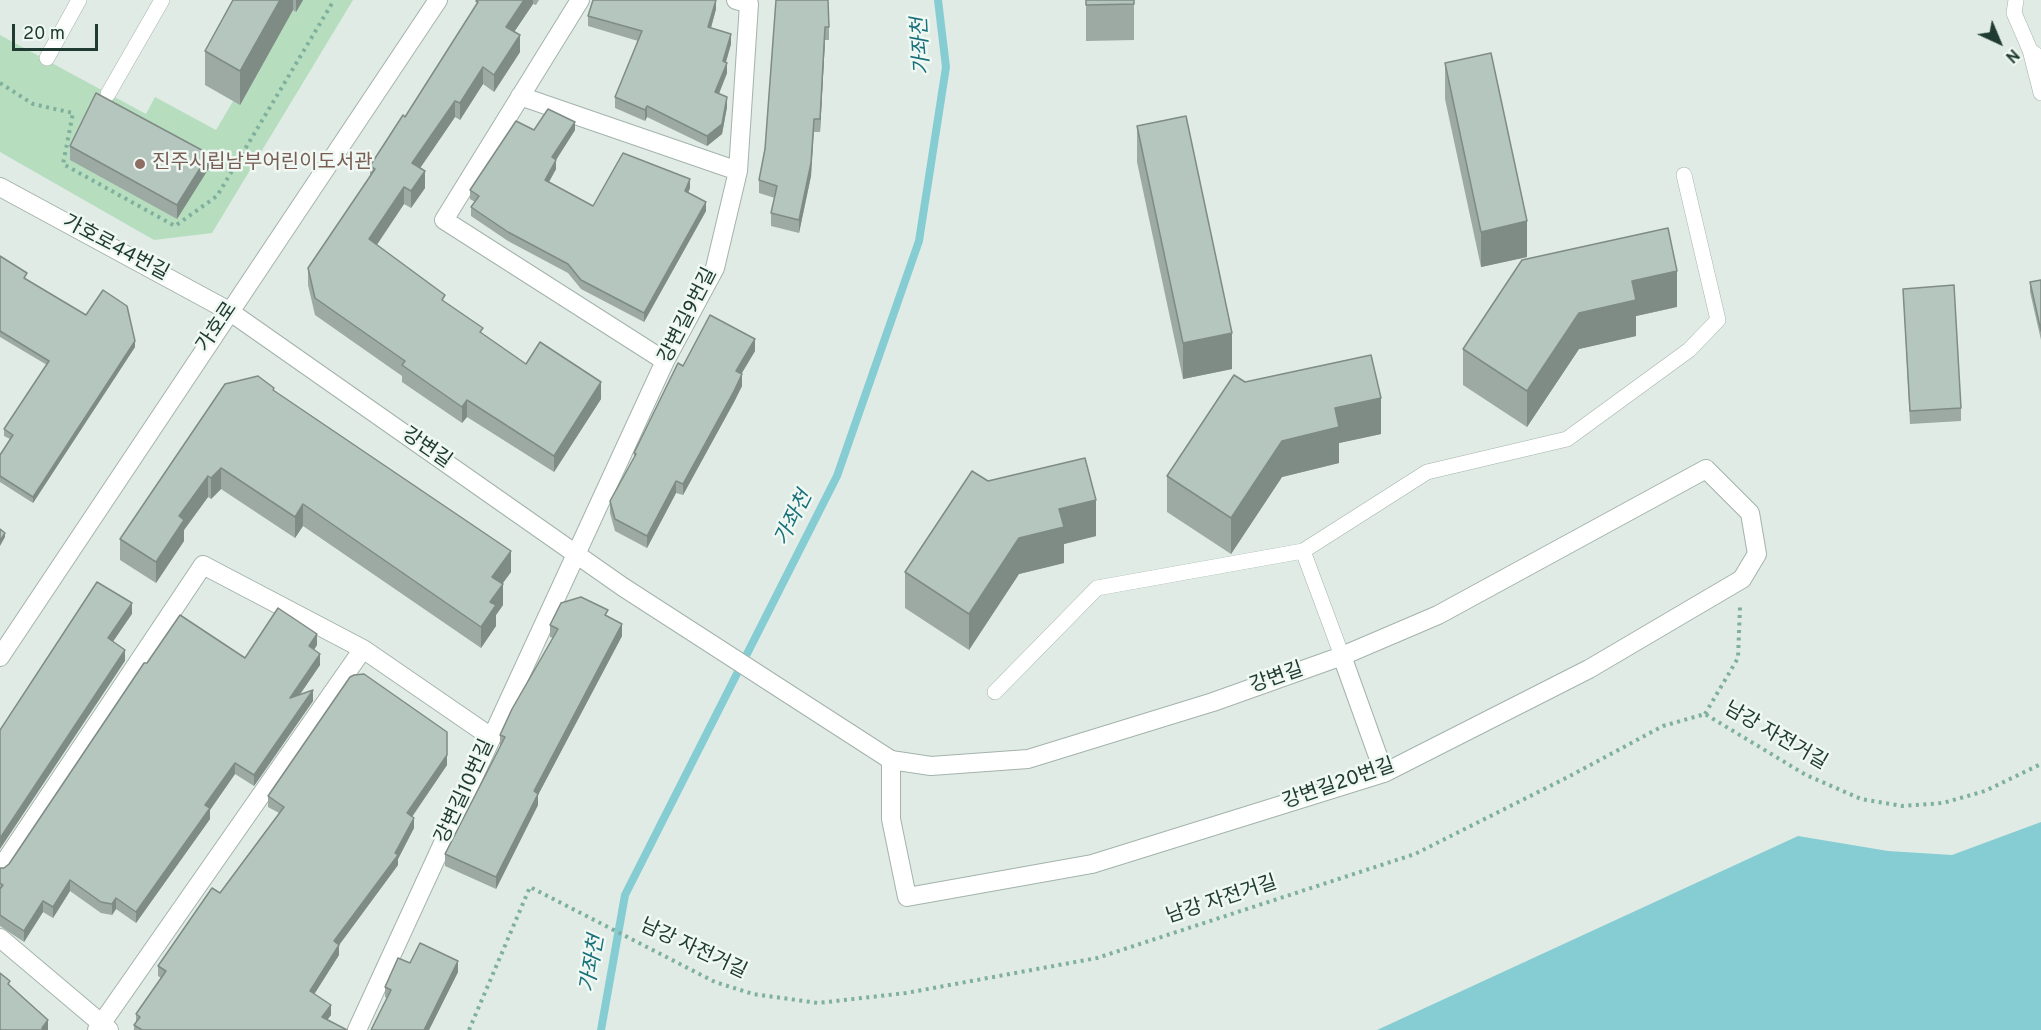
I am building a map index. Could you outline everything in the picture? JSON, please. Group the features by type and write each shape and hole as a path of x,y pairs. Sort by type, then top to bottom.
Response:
{"street":[{"name":"가호로","path":"0,657 438,0"},
{"path":"580,0 444,220 665,361"},
{"name":"강변길9번길","path":"577,555 665,361 715,268 738,171 749,4 736,0"},
{"path":"520,96 738,171"},
{"name":"가호로44번길","path":"0,187 229,311"},
{"name":"강변길","path":"229,311 623,587 824,718 891,760 931,766 1028,759 1213,702 1342,656 1438,615 1706,469"},
{"name":"강변길20번길","path":"891,760 891,819 907,897 1092,864 1384,773 1589,669 1742,579 1757,554 1750,513 1706,469"},
{"name":"강변길10번길","path":"357,1030 491,736 577,555"},
{"path":"0,869 203,565 363,649 491,736"},
{"path":"0,939 102,1028 363,649"},
{"path":"1342,656 1384,773"}],"lane":[{"path":"47,58 79,0"},
{"path":"108,94 162,0"},
{"path":"2016,0 2014,13 2034,47 2041,93"},
{"path":"995,692 1097,588 1303,551 1427,472 1567,439 1689,350 1718,320 1684,175"},
{"path":"1303,551 1342,656"}],"path":[{"path":"0,83 33,104 73,113 63,164 175,226 217,196 334,0"},
{"path":"1705,714 1738,658 1742,579"},
{"name":"남강 자전거길","path":"469,1030 530,887 674,959 714,982 753,994 818,1003 906,993 1097,958 1415,854 1663,726 1705,714 1806,775 1861,799 1902,806 1943,803 1985,791 2041,764"}],"green space":[{"path":"293,0 353,0 212,233 154,240 0,152 0,35 146,114 155,97 216,130"}],"water":[{"path":"2041,822 2041,1030 1377,1030 1798,836 1888,851 1952,855"}],"building":[{"path":"233,0 280,0 240,71 205,51"},
{"path":"477,0 524,0 506,27 520,35 494,75 483,67 460,103 455,101 412,163 425,171 411,191 404,187 369,239 445,295 442,300 483,328 480,332 526,364 540,342 601,382 554,456 467,400 462,407 402,365 405,361 315,298 308,268 375,169 370,166 403,115 405,117 478,2"},
{"path":"593,0 716,0 708,27 731,34 723,61 727,63 715,92 727,97 722,124 707,136 647,106 645,110 615,97 642,31 588,16"},
{"path":"776,0 828,0 829,27 825,27 820,119 814,119 811,163 799,220 771,213 777,186 759,180 765,149"},
{"path":"1086,0 1134,0 1134,4 1086,5"},
{"path":"1491,53 1527,221 1481,232 1445,63"},
{"name":"진주시립남부어린이도서관","path":"96,93 209,154 177,205 70,146"},
{"path":"548,109 575,122 552,157 556,160 545,180 593,206 623,153 690,179 685,191 706,202 644,313 581,280 568,264 508,232 471,207 479,196 470,190 516,121 534,130"},
{"path":"1186,116 1232,333 1183,343 1137,126"},
{"path":"1668,228 1677,271 1632,281 1636,300 1579,313 1527,391 1463,349 1522,260"},
{"path":"0,256 27,273 24,278 86,315 103,290 127,306 135,341 33,497 0,476 0,455 13,435 4,429 49,361 0,331"},
{"path":"2041,280 2041,331 2030,282"},
{"path":"1954,285 1961,408 1910,411 1903,289"},
{"path":"710,315 755,339 736,371 742,374 734,391 683,484 676,481 647,536 615,519 610,501 636,454 634,453 678,363 683,366"},
{"path":"1371,355 1381,398 1335,408 1339,427 1282,441 1231,518 1167,476 1234,375 1245,382"},
{"path":"258,376 274,388 273,390 511,551 492,577 503,584 490,602 496,605 481,627 303,504 295,517 221,468 211,478 208,476 179,516 184,520 156,562 120,539 225,384"},
{"path":"1085,458 1096,500 1059,509 1064,527 1019,538 969,614 905,572 972,471 988,481"},
{"path":"0,529 5,533 0,541"},
{"path":"97,582 132,603 108,638 125,650 0,838 0,730"},
{"path":"581,597 608,610 605,615 622,624 534,791 538,794 496,877 445,854 505,737 500,735 512,709 558,629 550,625 561,603"},
{"path":"278,608 317,634 309,646 320,654 290,698 313,690 254,775 235,763 205,805 210,808 136,912 116,898 112,904 101,902 70,880 53,907 43,901 24,931 0,915 0,889 3,885 0,883 0,868 9,864 144,663 147,663 180,615 245,658"},
{"path":"364,674 447,732 447,755 407,813 414,818 395,853 398,855 334,941 339,945 310,991 331,1005 322,1017 347,1030 142,1030 134,1025 140,1017 136,1014 166,971 158,966 212,888 220,893 284,807 268,796 350,677"},
{"path":"420,943 458,961 424,1030 371,1030 391,990 385,987 398,958 410,963"},
{"path":"0,973 10,981 8,984 48,1020 43,1030 0,1030"}],"waterway":[{"name":"가좌천","path":"601,1030 625,895 837,476 919,241 946,67 938,0"}],"place":[{"name":"진주시립남부어린이도서관","path":"140,164"}]}
